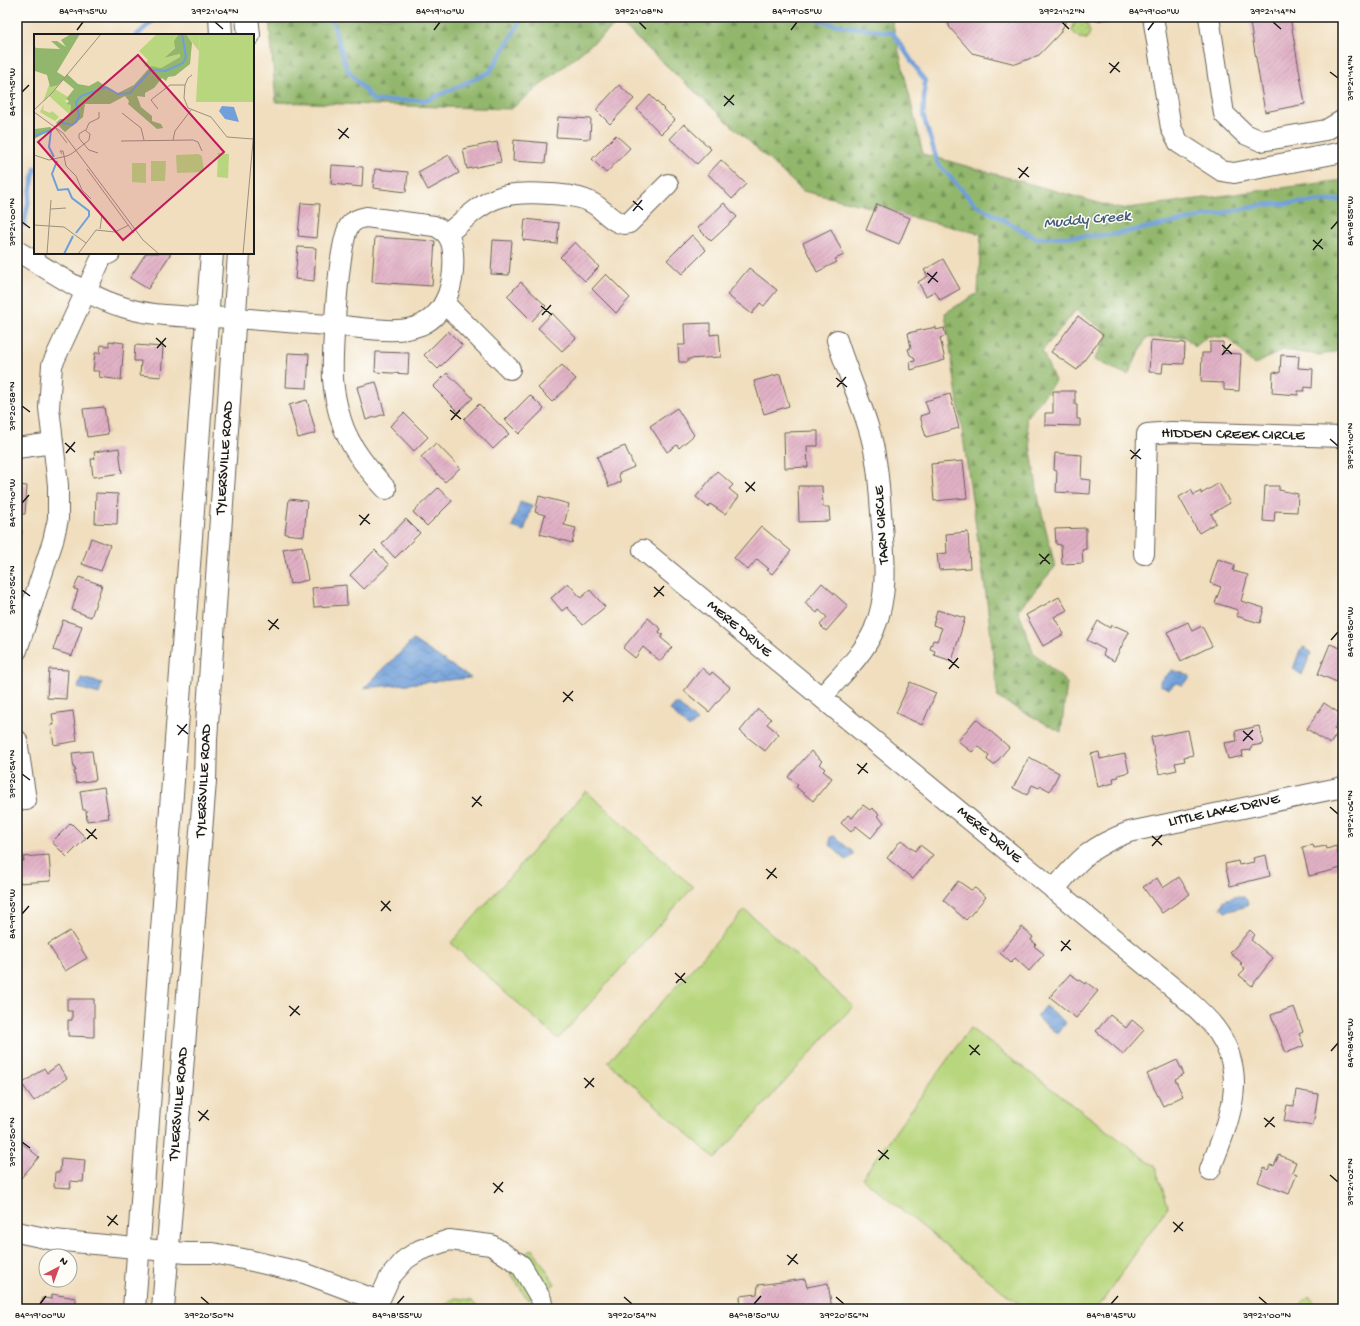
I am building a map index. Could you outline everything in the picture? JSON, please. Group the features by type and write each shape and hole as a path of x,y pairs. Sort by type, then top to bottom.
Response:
{"main road":[{"path":"220,17 221,34"},
{"path":"247,17 249,34"},
{"name":"TYLERSVILLE ROAD","path":"134,1309 212,254"},
{"name":"TYLERSVILLE ROAD","path":"163,1309 205,781 206,731 239,254"}],"street":[{"path":"1153,17 1171,128 1179,142 1222,171 1234,173 1343,152"},
{"path":"1210,17 1224,114 1246,134 1261,141 1326,130 1343,120"},
{"path":"447,234 485,203 505,194 516,192 560,195 582,199 592,203 619,224 624,225 629,223 668,184"},
{"path":"17,251 85,291 127,309 171,315 207,316 234,318 335,326 386,330 409,328 431,319 440,311 450,289 454,255 452,242 447,234 434,226 366,216 353,221 346,231 343,243 335,326 333,377 335,400 342,422 357,453 386,489"},
{"path":"17,650 53,541 58,519 58,485 49,402 52,365 103,254"},
{"path":"444,303 510,369"},
{"name":"TARN CIRCLE","path":"822,697 868,640 881,608 885,586 878,470 874,447 868,425 837,340"},
{"name":"HIDDEN CREEK CIRCLE","path":"1144,554 1147,434 1171,432 1343,437"},
{"path":"17,448 53,443"},
{"name":"MERE DRIVE","path":"644,550 1182,996 1207,1019 1221,1037 1230,1057 1235,1090 1231,1112 1210,1170"},
{"path":"17,740 26,800"},
{"name":"LITTLE LAKE DRIVE","path":"1054,890 1070,870 1089,852 1108,840 1130,832 1343,787"},
{"path":"17,1232 54,1240 186,1254 213,1253 248,1260 304,1273 379,1305 390,1277 406,1259 420,1250 449,1240 491,1245 521,1265 541,1299 543,1309"}],"green space":[{"path":"269,17 891,17 923,154 1120,209 1343,180 1343,350 1321,355 1283,350 1254,365 1229,338 1208,336 1195,347 1185,337 1146,338 1128,375 1094,360 1109,334 1076,310 1042,351 1055,381 1026,419 1039,501 1055,567 1018,610 1033,652 1067,683 1061,732 998,698 987,602 945,313 978,293 981,234 803,191 619,22 511,109 276,102"},
{"path":"1076,17 1084,17 1090,32 1087,39 1079,38 1072,31"},
{"path":"586,791 693,887 558,1039 451,943"},
{"path":"745,910 853,1006 715,1159 608,1062"},
{"path":"970,1028 1155,1166 1168,1206 1097,1309 1025,1309 862,1178"},
{"path":"533,1249 555,1284 528,1300 506,1266"},
{"path":"1309,1296 1322,1309 1296,1309"},
{"path":"456,1298 471,1300 480,1309 441,1309 449,1301"}],"water":[{"path":"520,502 532,506 524,531 512,527"},
{"path":"413,640 471,678 364,688"},
{"path":"1305,647 1311,653 1302,675 1293,669 1300,650"},
{"path":"1172,670 1189,675 1189,679 1182,685 1176,683 1169,689 1160,685 1160,681"},
{"path":"81,678 102,683 99,694 78,688"},
{"path":"675,704 678,704 697,721 689,728 670,710"},
{"path":"834,836 853,852 853,856 846,860 830,845 830,837"},
{"path":"1238,896 1244,897 1248,904 1244,907 1225,912 1221,908 1224,900"},
{"path":"1045,1006 1066,1023 1058,1034 1036,1017"}],"building":[{"path":"946,17 1068,17 1060,33 1039,55 1016,64 972,53 950,28"},
{"path":"1095,17 1113,17 1113,18 1096,21"},
{"path":"1249,17 1290,17 1305,104 1265,112"},
{"path":"619,85 634,99 610,124 596,110"},
{"path":"650,95 675,120 661,134 637,109"},
{"path":"558,117 591,119 590,139 556,137"},
{"path":"684,124 711,149 697,164 670,139"},
{"path":"616,135 630,148 606,173 592,159"},
{"path":"514,140 547,143 545,163 513,161"},
{"path":"497,142 501,162 467,169 463,149"},
{"path":"449,155 459,173 428,190 418,172"},
{"path":"721,160 746,184 732,199 708,174"},
{"path":"332,165 363,167 362,187 331,184"},
{"path":"375,169 408,172 406,192 373,188"},
{"path":"301,203 320,204 317,238 298,236"},
{"path":"724,203 737,217 711,241 698,228"},
{"path":"877,204 910,218 899,244 866,230"},
{"path":"525,219 559,223 557,244 523,240"},
{"path":"831,229 844,255 835,259 837,262 817,272 803,243"},
{"path":"692,235 706,250 682,274 667,260"},
{"path":"375,237 435,241 432,286 372,282"},
{"path":"493,240 512,241 509,275 491,274"},
{"path":"575,242 599,267 585,281 560,257"},
{"path":"298,247 316,248 314,281 295,279"},
{"path":"145,254 170,254 148,289 130,278"},
{"path":"943,259 960,289 940,300 935,291 926,296 918,282 928,276 924,270"},
{"path":"749,268 777,290 764,306 760,303 752,314 727,295"},
{"path":"606,274 630,298 616,313 592,289"},
{"path":"521,282 546,306 532,321 507,296"},
{"path":"552,313 576,338 562,351 538,328"},
{"path":"1078,316 1103,335 1077,370 1051,352"},
{"path":"710,323 710,335 719,334 721,357 688,359 688,362 679,362 678,345 685,345 684,324"},
{"path":"936,327 936,330 944,328 946,336 940,338 945,360 911,370 910,362 915,361 914,357 910,355 908,349 911,348 908,333"},
{"path":"448,331 462,345 438,369 424,355"},
{"path":"1151,340 1185,343 1184,364 1163,363 1162,373 1149,372"},
{"path":"109,341 124,343 121,380 99,377 100,371 93,371 95,353 100,353 101,345 109,346"},
{"path":"1210,342 1223,342 1223,353 1241,354 1239,391 1224,390 1224,383 1201,382 1202,353 1210,353"},
{"path":"135,345 163,347 161,377 140,375 141,361 134,361"},
{"path":"376,352 409,353 408,374 375,372"},
{"path":"288,353 309,354 307,388 286,387"},
{"path":"1281,355 1299,356 1298,368 1313,369 1312,388 1305,387 1304,391 1298,391 1298,395 1272,393 1273,372 1280,373"},
{"path":"562,365 576,379 552,402 538,388"},
{"path":"447,373 473,398 458,412 433,387"},
{"path":"780,374 789,406 764,414 754,381"},
{"path":"376,382 385,414 366,420 357,387"},
{"path":"1053,391 1075,391 1077,419 1080,419 1080,426 1045,425 1045,413 1053,413"},
{"path":"950,394 959,428 926,437 920,416 929,413 925,401"},
{"path":"530,395 544,409 519,434 505,420"},
{"path":"307,400 316,433 298,438 289,405"},
{"path":"479,404 509,434 493,449 464,419"},
{"path":"104,407 108,434 87,437 83,409"},
{"path":"677,408 694,435 679,448 677,445 667,452 650,426"},
{"path":"404,413 428,437 414,451 390,426"},
{"path":"818,431 818,446 807,446 808,467 785,468 784,432"},
{"path":"436,443 460,468 445,482 421,457"},
{"path":"625,446 634,467 618,474 621,482 609,487 597,457"},
{"path":"119,448 122,473 93,477 91,459 95,459 94,452"},
{"path":"1055,453 1082,455 1081,479 1091,480 1090,494 1056,492 1057,471 1054,470"},
{"path":"963,461 967,498 934,501 931,464"},
{"path":"717,471 733,485 729,489 739,497 725,514 710,504 708,507 696,497"},
{"path":"1219,483 1230,503 1211,514 1216,523 1199,533 1179,497 1191,490 1194,495 1201,491 1201,494"},
{"path":"17,485 27,486 25,514 17,514"},
{"path":"798,486 822,486 823,507 829,507 830,521 799,522"},
{"path":"1265,486 1279,486 1279,490 1298,494 1297,512 1275,511 1274,522 1263,521"},
{"path":"438,488 452,501 427,526 413,512"},
{"path":"96,493 118,494 117,524 95,523"},
{"path":"539,496 569,504 564,525 576,528 572,543 540,534 545,515 535,512"},
{"path":"289,499 307,501 304,536 285,534"},
{"path":"406,519 420,533 395,558 382,544"},
{"path":"761,526 791,551 772,574 767,570 769,569 757,559 748,570 734,558"},
{"path":"1086,528 1086,549 1082,550 1083,563 1062,564 1061,545 1056,544 1055,529"},
{"path":"17,529 22,531 17,546"},
{"path":"968,532 970,568 939,570 937,554 947,553 946,534"},
{"path":"91,538 110,545 101,571 82,564"},
{"path":"302,546 308,580 290,584 283,549"},
{"path":"375,550 389,565 364,589 350,575"},
{"path":"1218,559 1235,565 1233,571 1248,575 1241,601 1264,608 1260,623 1236,616 1238,610 1215,603 1221,587 1210,583"},
{"path":"79,577 102,585 91,617 72,610 78,590 74,589"},
{"path":"568,583 581,598 590,590 605,607 583,625 567,607 562,611 551,598"},
{"path":"822,583 848,606 826,631 820,625 827,617 819,610 817,613 805,603"},
{"path":"346,585 347,605 314,607 312,588"},
{"path":"1059,597 1067,610 1054,617 1064,634 1043,646 1026,615"},
{"path":"937,610 965,618 952,661 934,655 935,651 930,649 933,640 937,641 942,628 933,625"},
{"path":"648,618 661,629 659,632 663,635 661,638 672,647 660,661 643,647 635,658 623,648"},
{"path":"63,620 82,626 72,656 53,650"},
{"path":"1098,621 1110,628 1111,625 1115,628 1116,626 1129,632 1114,661 1103,655 1105,650 1087,640"},
{"path":"1188,622 1192,631 1202,626 1212,646 1181,661 1167,632"},
{"path":"1330,644 1343,649 1343,674 1341,673 1337,682 1318,674"},
{"path":"702,668 710,675 712,672 730,687 709,712 684,691"},
{"path":"49,669 68,670 66,699 47,698"},
{"path":"910,682 936,693 922,725 896,713"},
{"path":"1324,703 1342,715 1334,729 1338,732 1330,744 1307,729"},
{"path":"758,709 771,719 767,724 779,734 765,751 740,731"},
{"path":"73,711 77,741 54,745 51,725 54,725 52,714"},
{"path":"976,719 1009,747 994,765 987,760 989,755 978,746 972,752 958,741"},
{"path":"1259,726 1263,744 1251,746 1251,750 1242,751 1243,756 1228,759 1224,743 1237,741 1235,731"},
{"path":"1188,730 1193,755 1184,757 1185,761 1175,763 1177,770 1159,774 1151,737"},
{"path":"92,751 96,780 76,783 74,771 76,771 76,769 74,769 72,753"},
{"path":"811,751 822,761 819,764 825,769 823,771 832,778 813,801 796,787 798,785 788,777"},
{"path":"1099,752 1100,759 1125,754 1129,772 1113,778 1114,783 1098,787 1091,754"},
{"path":"1029,757 1059,773 1050,791 1041,786 1039,788 1032,785 1027,795 1013,788"},
{"path":"104,787 109,818 87,821 86,810 83,810 80,791"},
{"path":"863,805 870,810 872,808 879,814 877,816 884,822 871,838 856,826 851,832 841,823 848,815 852,818"},
{"path":"71,823 86,838 67,857 52,842"},
{"path":"901,840 915,851 920,845 933,855 913,879 887,858"},
{"path":"1313,845 1314,848 1326,846 1327,849 1336,846 1342,868 1309,876 1302,847"},
{"path":"49,855 51,881 17,883 17,861 24,861 23,857"},
{"path":"1266,855 1270,876 1230,886 1225,864 1238,861 1239,865 1254,862 1253,858"},
{"path":"1179,877 1190,894 1162,913 1143,887 1157,878 1163,888"},
{"path":"958,881 971,890 975,888 986,897 966,920 943,900"},
{"path":"1022,927 1033,937 1031,940 1036,944 1034,946 1044,954 1029,971 1015,958 1011,963 1000,953"},
{"path":"1250,930 1255,935 1251,940 1273,958 1252,986 1239,975 1245,969 1240,965 1242,963 1230,953"},
{"path":"70,931 87,958 65,971 48,944"},
{"path":"1070,974 1085,984 1086,982 1098,991 1076,1018 1050,997"},
{"path":"67,999 94,999 94,1037 68,1036 68,1020 72,1020 72,1011 67,1011"},
{"path":"1294,1007 1303,1032 1299,1034 1304,1046 1286,1053 1271,1015"},
{"path":"1110,1015 1126,1028 1132,1020 1144,1030 1123,1054 1096,1031"},
{"path":"1177,1060 1184,1074 1175,1079 1183,1096 1163,1106 1147,1074"},
{"path":"58,1065 67,1078 34,1101 22,1084 44,1068 47,1073"},
{"path":"1296,1090 1318,1094 1313,1126 1284,1121 1287,1105 1294,1106"},
{"path":"17,1139 39,1157 21,1178 17,1174"},
{"path":"1279,1155 1296,1162 1292,1172 1297,1174 1289,1194 1258,1182 1264,1168 1268,1170 1270,1165 1274,1166"},
{"path":"61,1158 85,1160 83,1182 70,1181 71,1188 54,1187 55,1172 60,1172"},
{"path":"805,1279 807,1287 828,1283 832,1309 741,1309 740,1296 757,1294 758,1285"},
{"path":"52,1294 76,1298 75,1309 40,1309 42,1298 52,1299"}],"waterway":[{"name":"Muddy Creek","path":"138,34 157,17"},
{"name":"Muddy Creek","path":"331,17 347,69 374,101 428,100 490,72 523,17"},
{"name":"Muddy Creek","path":"813,17 831,24 893,33 925,81 923,115 938,164 975,204 1036,238 1111,235 1263,205 1343,200"},
{"name":"Muddy Creek","path":"24,225 34,173"}]}
